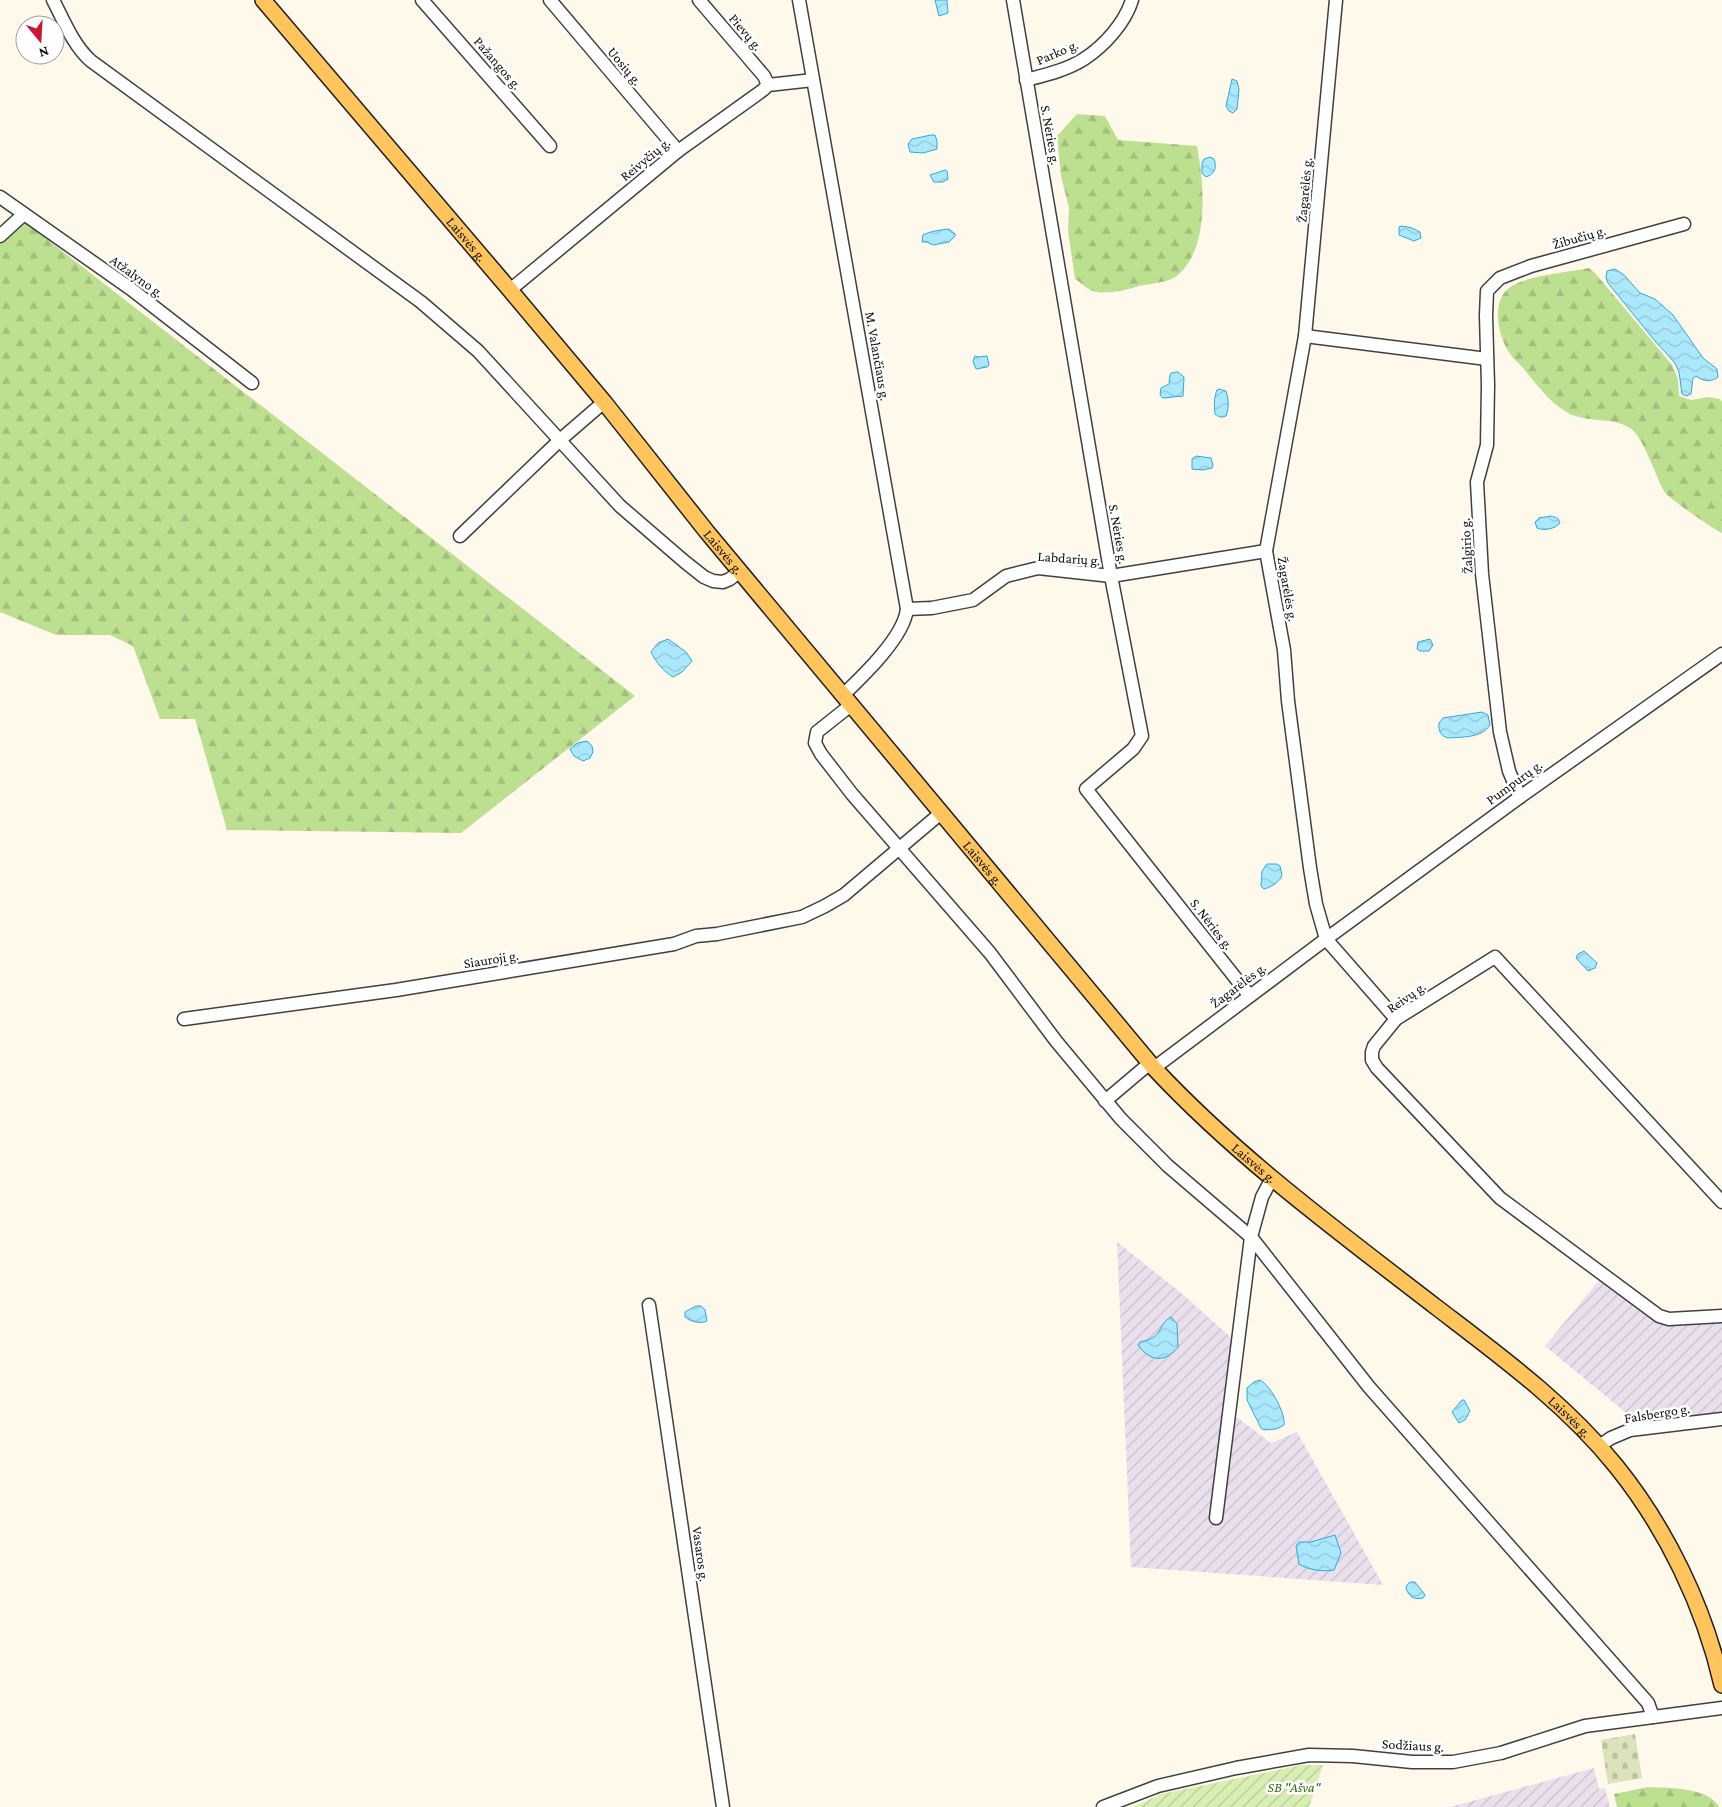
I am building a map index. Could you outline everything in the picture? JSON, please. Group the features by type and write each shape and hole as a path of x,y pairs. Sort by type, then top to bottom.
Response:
{"main road":[{"name":"Laisvės g.","path":"263,0 604,402 740,571 1152,1066 1201,1116 1272,1178 1501,1356 1566,1412 1599,1446 1633,1488 1680,1568 1702,1619 1722,1684"}],"street":[{"path":"53,0 83,54 420,302 478,351 620,506 704,577 713,581 723,582 740,571"},
{"name":"Pažangos g.","path":"422,0 550,146"},
{"name":"Uosių g.","path":"550,0 678,151"},
{"name":"Pievų g.","path":"699,0 764,76 768,84"},
{"name":"M. Valančiaus g.","path":"799,0 907,609 906,618 899,633 866,673 847,700 817,732 815,743 821,754 852,794 990,953 1056,1041 1105,1101 1168,1166 1251,1237 1370,1387 1648,1703 1653,1717"},
{"name":"S. Nėries g.","path":"1013,0 1111,576 1142,736 1133,749 1086,788 1249,995"},
{"name":"Parko g.","path":"1026,80 1048,74 1083,59 1109,38 1128,11 1132,0"},
{"name":"Žagarėlės g.","path":"1105,1101 1326,939 1316,904 1307,849 1288,701 1284,650 1266,551 1305,336 1336,0"},
{"path":"768,84 813,80"},
{"name":"Reivyčių g.","path":"510,290 678,151 768,84"},
{"name":"Atžalyno g.","path":"0,197 131,288 252,383"},
{"path":"0,236 24,214"},
{"name":"Žibučių g.","path":"1487,291 1500,278 1531,266 1684,224"},
{"name":"Žalgirio g.","path":"1487,291 1487,445 1477,482 1482,574 1500,732 1510,771 1520,796"},
{"path":"1305,336 1487,359"},
{"path":"460,536 560,440 604,402"},
{"name":"Labdarių g.","path":"907,609 932,608 972,600 1006,576 1038,568 1111,576 1266,551"},
{"name":"Pumpurų g.","path":"1326,939 1520,796 1722,654"},
{"name":"Siauroji g.","path":"184,1019 415,987 674,944 696,936 717,934 802,917 844,895 941,813"},
{"path":"1326,939 1396,1019"},
{"name":"Reivų g.","path":"1722,1202 1495,957 1396,1019 1374,1046 1372,1060 1377,1068 1500,1198 1659,1316 1669,1319 1722,1316"},
{"path":"1216,1518 1251,1237 1262,1197 1272,1178"},
{"name":"Vasaros g.","path":"649,1305 723,1807"},
{"name":"Falsbergo g.","path":"1599,1446 1610,1438 1630,1430 1722,1419"},
{"name":"Sodžiaus g.","path":"1103,1807 1158,1786 1236,1768 1310,1755 1353,1756 1412,1762 1453,1762 1501,1753 1585,1726 1722,1708"}],"shaded area":[{"path":"1117,1242 1180,1292 1244,1349 1234,1415 1271,1443 1297,1432 1383,1585 1131,1567"},
{"path":"1600,1279 1666,1323 1722,1319 1722,1413 1637,1422 1545,1346"},
{"path":"1594,1768 1599,1789 1605,1788 1610,1807 1450,1807"}],"green space":[{"path":"1077,114 1105,116 1118,140 1197,146 1203,195 1200,231 1196,247 1189,262 1175,277 1122,291 1108,292 1095,292 1075,279 1068,231 1069,208 1061,176 1057,136"},
{"path":"26,223 635,696 461,833 227,830 195,719 160,719 133,646 110,635 56,635 0,612 0,239 4,239"},
{"path":"1589,268 1672,365 1678,379 1679,396 1691,400 1708,397 1720,399 1722,402 1722,533 1667,495 1635,432 1623,424 1572,415 1559,407 1513,358 1504,344 1499,327 1498,310 1503,294 1509,288 1535,277"},
{"path":"1635,1734 1642,1778 1608,1784 1601,1740"},
{"name":"SB \"Ašva\"","path":"1302,1765 1323,1765 1309,1807 1133,1807 1161,1794"},
{"path":"1648,1787 1677,1788 1697,1792 1714,1800 1719,1807 1617,1807 1614,1794"}],"water":[{"path":"935,0 947,0 948,13 939,16"},
{"path":"1232,79 1237,81 1239,89 1237,109 1233,113 1226,106"},
{"path":"935,135 937,149 923,153 910,152 908,144 912,139"},
{"path":"1210,157 1214,159 1215,167 1213,172 1206,177 1202,173 1202,163 1204,159"},
{"path":"947,171 948,179 943,182 934,182 930,175"},
{"path":"1402,226 1420,232 1421,238 1414,241 1399,235 1399,227"},
{"path":"949,229 955,236 949,242 933,245 922,242 923,235"},
{"path":"1615,269 1624,275 1640,293 1655,299 1673,315 1703,358 1717,369 1718,377 1707,381 1696,376 1693,378 1691,394 1686,396 1682,394 1679,372 1675,363 1608,283 1606,278 1607,271"},
{"path":"975,356 987,356 989,365 976,369 973,361"},
{"path":"1178,372 1184,377 1183,396 1163,398 1160,395 1161,388 1169,384 1171,373"},
{"path":"1217,390 1226,391 1228,398 1227,413 1223,417 1215,414 1214,405"},
{"path":"1196,456 1211,458 1212,468 1192,469 1192,459"},
{"path":"1551,516 1558,519 1560,523 1549,529 1537,528 1535,522 1539,518"},
{"path":"668,639 686,652 692,661 682,672 673,677 660,666 651,652 658,643"},
{"path":"1430,639 1433,645 1429,651 1417,649 1418,642"},
{"path":"1482,712 1488,715 1490,725 1477,735 1448,738 1440,733 1439,723 1443,718"},
{"path":"587,741 592,746 593,752 590,758 583,761 574,756 570,749 577,743"},
{"path":"1267,864 1277,864 1280,866 1282,875 1275,884 1264,889 1261,886 1262,871"},
{"path":"1584,951 1597,963 1595,968 1588,971 1576,958 1578,954"},
{"path":"696,1306 701,1306 705,1310 707,1321 696,1322 685,1317 685,1312"},
{"path":"1171,1317 1177,1324 1178,1347 1163,1358 1147,1355 1138,1345 1140,1342 1148,1340 1157,1334 1166,1320"},
{"path":"1260,1380 1269,1388 1283,1414 1284,1425 1276,1429 1264,1430 1261,1428 1247,1400 1247,1388"},
{"path":"1464,1400 1470,1411 1465,1420 1459,1423 1452,1412"},
{"path":"1335,1535 1341,1553 1334,1570 1316,1570 1299,1564 1296,1546 1299,1542 1311,1542"},
{"path":"1410,1582 1415,1582 1425,1595 1423,1598 1417,1599 1409,1594 1406,1589"}]}
